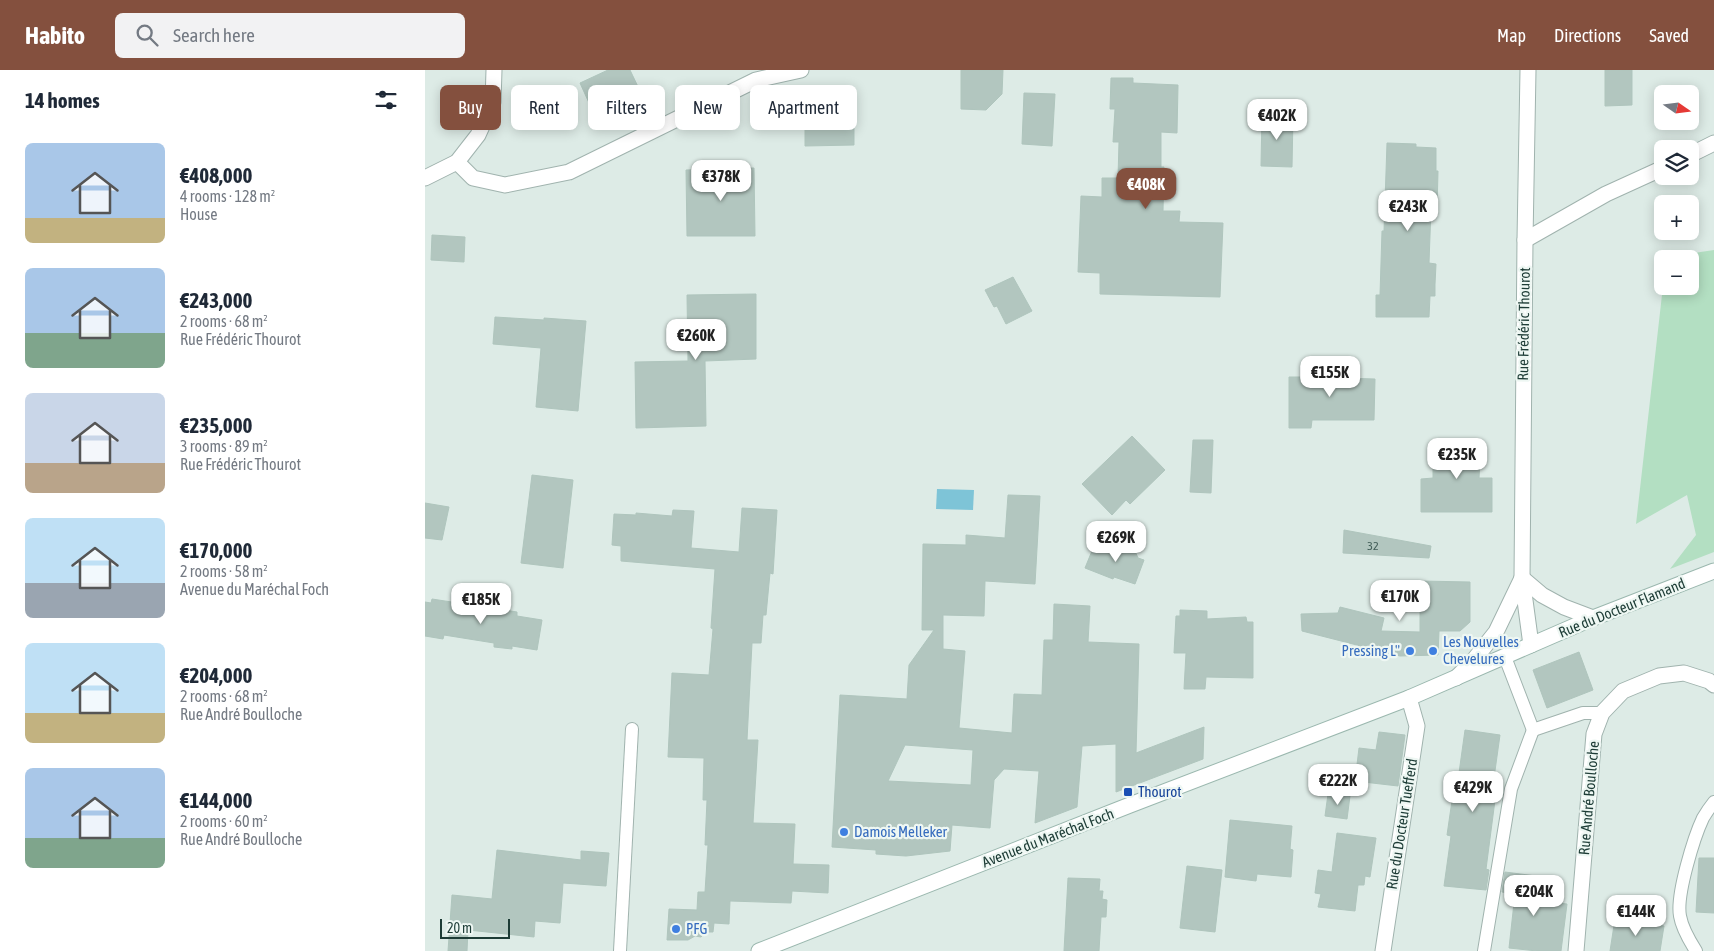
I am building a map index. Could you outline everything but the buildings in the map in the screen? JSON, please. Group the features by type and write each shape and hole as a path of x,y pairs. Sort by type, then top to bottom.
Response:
{"street":[{"path":"425,178 457,162 478,135 493,102 494,70"},
{"path":"457,162 473,178 505,185 569,172 756,80 801,70"},
{"name":"Rue Frédéric Thourot","path":"1528,70 1522,578 1531,645"},
{"path":"1699,150 1714,143"},
{"path":"1525,240 1606,194 1654,172"},
{"name":"Rue du Docteur Flamand","path":"1531,645 1593,618 1714,572"},
{"path":"1522,578 1542,595 1564,607 1593,618"},
{"name":"Rue Frédéric Thourot","path":"1455,679 1473,661 1496,632 1522,578"},
{"name":"Avenue du Maréchal Foch","path":"759,951 1409,698 1531,645"},
{"name":"Rue André Boulloche","path":"1576,951 1594,734 1602,713 1623,691 1659,676 1685,673 1709,681 1714,685"},
{"name":"Rue du Docteur Tuefferd","path":"1383,951 1417,726 1409,698"}],"lane":[{"path":"1484,951 1511,789 1533,730 1505,657"},
{"path":"1533,730 1583,713 1602,713"},
{"path":"620,951 632,729"},
{"path":"1695,951 1680,915 1680,902 1684,873 1703,818 1714,802"}],"green space":[{"path":"1714,250 1714,552 1670,569 1696,535 1687,495 1636,524 1662,295 1699,295 1699,252"}],"water":[{"path":"937,489 974,490 973,510 936,509"}],"place":[{"name":"Pressing L''","path":"1410,651"},
{"name":"Les Nouvelles Chevelures","path":"1433,651"},
{"name":"Thourot","path":"1128,792"},
{"name":"Damois Melleker","path":"844,832"},
{"name":"PFG","path":"676,929"}]}
